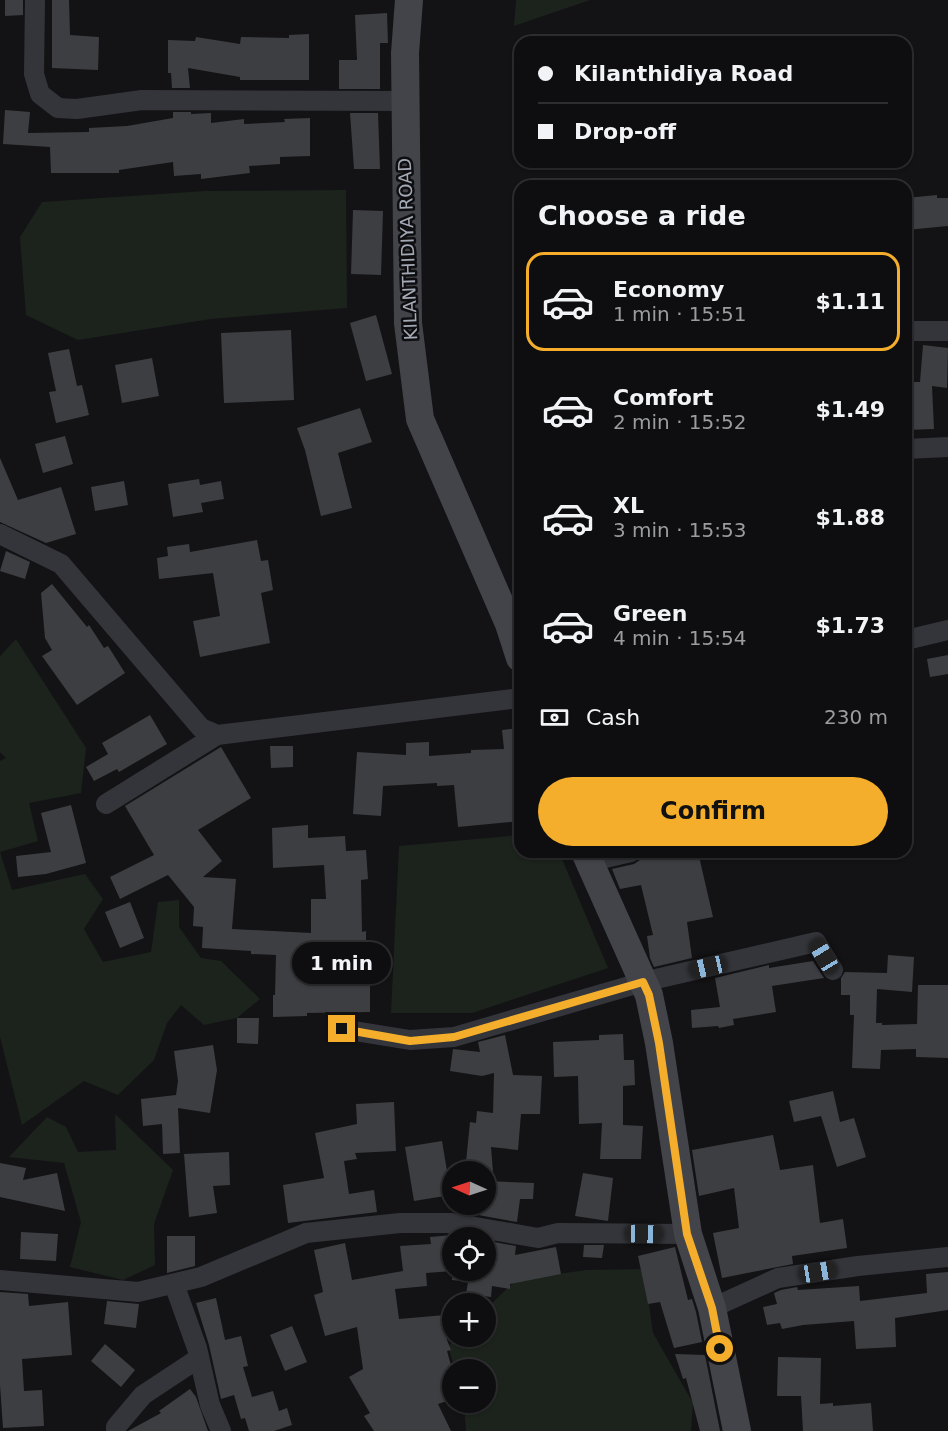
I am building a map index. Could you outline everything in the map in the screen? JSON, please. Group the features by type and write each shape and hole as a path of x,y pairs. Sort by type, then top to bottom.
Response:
{"street":[{"path":"35,0 34,74 40,94 58,108 76,109 142,100 406,101"},
{"name":"KILANTHIDIYA ROAD","path":"409,0 405,53 408,323 420,419 514,622"},
{"path":"912,331 948,331"},
{"path":"912,449 948,447"},
{"path":"0,534 61,564 201,728 217,735"},
{"path":"912,639 948,630"},
{"path":"106,804 217,735 514,699"},
{"path":"586,858 649,995 659,1043 687,1234 712,1308 737,1431"},
{"path":"342,1029 410,1041 454,1037 643,982 816,942 833,970"},
{"path":"0,1280 138,1292 201,1277 306,1233 400,1223 452,1223 538,1238 558,1233 687,1234"},
{"path":"712,1308 778,1278 858,1266 948,1257"},
{"path":"174,1284 199,1358 210,1405 221,1431"},
{"path":"116,1431 143,1395 199,1358"}],"shaded area":[{"path":"516,0 590,0 514,26"},
{"path":"346,190 347,308 211,319 78,340 26,315 20,237 42,202 205,191"},
{"path":"16,639 86,748 81,793 29,803 38,841 0,852 0,761 6,758 0,752 0,656"},
{"path":"514,836 514,858 562,858 608,968 472,1013 391,1013 399,846"},
{"path":"0,852 12,890 85,874 103,899 84,929 103,962 151,952 158,902 179,900 179,927 201,958 221,961 260,999 237,1018 204,1025 181,1005 167,1023 154,1060 118,1095 84,1081 22,1125 0,1037"},
{"path":"115,1114 173,1170 154,1224 155,1265 123,1280 70,1267 81,1222 64,1163 9,1157 47,1117 66,1127 78,1152 116,1150"},
{"path":"644,1269 653,1333 693,1403 691,1431 466,1431 465,1413 496,1413 496,1359 452,1359 448,1347 496,1347 496,1299 516,1280 586,1270"}],"building":[{"path":"5,0 23,0 23,15 5,16"},
{"path":"52,0 69,0 70,35 99,37 98,70 52,68"},
{"path":"387,13 388,43 380,43 380,89 339,89 339,60 357,60 355,15"},
{"path":"309,34 309,80 240,80 240,77 188,68 190,88 172,88 171,73 168,73 168,40 195,41 196,37 240,44 241,37 289,38 289,35"},
{"path":"5,110 30,112 28,133 89,132 89,128 127,126 173,118 173,112 211,113 211,123 244,119 244,124 285,122 284,119 310,118 310,156 280,157 280,164 249,166 250,173 201,179 201,174 174,176 173,162 119,170 119,173 51,173 50,147 3,144"},
{"path":"350,113 378,113 380,169 354,169"},
{"path":"937,195 937,198 948,198 948,226 912,229 912,197"},
{"path":"353,210 383,211 381,275 351,274"},
{"path":"376,315 392,374 366,381 350,323"},
{"path":"291,330 294,400 224,403 221,333"},
{"path":"923,345 948,348 947,388 932,386 934,429 912,430 912,382 920,382"},
{"path":"69,349 77,386 82,385 89,415 56,423 49,392 56,391 48,353"},
{"path":"152,358 159,396 122,403 115,365"},
{"path":"360,408 372,442 338,453 352,508 321,516 305,450 297,428"},
{"path":"65,436 73,464 43,473 35,444"},
{"path":"0,458 18,500 61,487 76,534 46,543 0,522"},
{"path":"199,479 200,485 221,481 224,499 201,503 203,512 173,517 168,484"},
{"path":"124,481 128,505 95,511 91,487"},
{"path":"257,540 261,561 268,560 273,590 261,593 270,643 200,657 193,621 220,616 213,573 159,579 157,558 168,556 167,547 189,544 190,552"},
{"path":"6,551 30,562 25,579 0,571"},
{"path":"52,584 87,627 89,625 104,648 108,646 125,673 77,705 42,656 52,650 45,638 41,593"},
{"path":"948,655 948,674 930,677 927,659"},
{"path":"150,715 167,744 119,772 117,769 94,781 86,767 108,754 102,743"},
{"path":"514,729 514,822 458,827 454,785 437,786 437,783 383,786 381,816 353,814 357,752 406,755 406,743 429,742 429,756 471,753 471,750 504,749 502,730"},
{"path":"270,746 293,746 293,767 271,768"},
{"path":"221,747 251,798 198,830 222,861 203,877 236,879 232,929 311,933 311,899 326,899 324,865 273,868 272,828 308,825 308,838 345,836 346,851 366,850 368,879 361,880 362,932 366,931 366,977 370,977 370,1012 307,1013 307,1016 273,1017 276,955 202,948 203,927 193,926 194,907 168,875 120,899 110,877 154,855 125,806"},
{"path":"71,805 86,863 46,874 18,877 16,856 51,852 41,813"},
{"path":"699,858 713,917 687,922 692,958 654,967 650,958 647,936 653,935 641,885 620,889 612,869 634,864 640,860"},
{"path":"130,902 144,938 120,948 105,912"},
{"path":"888,955 914,957 912,992 877,989 876,1023 882,1023 882,1025 917,1024 918,985 948,985 948,1058 916,1057 916,1049 881,1050 880,1069 852,1068 854,1015 850,1015 850,995 841,995 841,978 845,972 887,973"},
{"path":"813,961 824,978 772,986 776,1012 733,1019 734,1025 719,1028 718,1026 692,1028 691,1010 720,1007 715,978 769,965 769,968"},
{"path":"237,1018 259,1018 258,1044 237,1043"},
{"path":"623,1034 624,1060 634,1060 635,1085 623,1086 623,1125 643,1126 641,1159 600,1159 602,1123 579,1124 578,1076 554,1077 553,1042 599,1040 599,1035"},
{"path":"505,1035 513,1075 542,1076 540,1114 521,1114 518,1150 491,1147 492,1161 466,1161 470,1122 476,1123 477,1111 493,1113 494,1073 482,1076 450,1071 453,1049 480,1052 478,1042"},
{"path":"213,1045 217,1070 210,1113 178,1108 180,1153 163,1154 162,1124 143,1126 141,1099 176,1095 178,1081 174,1051"},
{"path":"833,1091 840,1122 854,1118 866,1157 837,1167 821,1116 794,1122 789,1101"},
{"path":"394,1102 396,1151 355,1153 357,1159 344,1161 349,1194 374,1190 377,1212 288,1223 283,1185 324,1178 315,1133 357,1124 356,1104"},
{"path":"773,1135 780,1170 813,1165 820,1223 843,1219 847,1248 792,1256 793,1264 722,1278 713,1233 739,1228 734,1188 699,1196 692,1150"},
{"path":"442,1141 445,1161 442,1161 442,1196 414,1201 405,1147"},
{"path":"229,1152 230,1185 213,1186 217,1213 189,1217 184,1154"},
{"path":"0,1163 26,1168 23,1180 57,1173 65,1211 0,1197"},
{"path":"583,1173 613,1178 608,1221 575,1216"},
{"path":"496,1181 534,1183 533,1199 520,1199 517,1222 478,1215 496,1215"},
{"path":"21,1232 58,1234 56,1261 20,1259"},
{"path":"167,1236 195,1236 195,1266 167,1273"},
{"path":"442,1236 442,1272 426,1273 427,1286 395,1289 399,1319 442,1315 442,1347 450,1347 451,1350 447,1351 449,1359 442,1359 442,1403 438,1404 451,1431 374,1431 364,1416 370,1413 349,1377 363,1369 357,1327 325,1336 314,1295 323,1292 314,1250 345,1243 352,1280 403,1271 400,1246 431,1244 430,1237"},
{"path":"496,1242 516,1246 515,1255 556,1247 561,1274 510,1284 510,1289 492,1286 491,1293 466,1293 468,1282 460,1281 496,1281"},
{"path":"584,1245 604,1245 602,1258 583,1257"},
{"path":"675,1247 688,1300 692,1299 696,1312 702,1342 674,1348 660,1302 648,1304 638,1256"},
{"path":"948,1272 948,1310 895,1318 896,1347 856,1349 854,1321 782,1329 780,1323 767,1325 763,1307 777,1304 774,1293 781,1290 797,1287 798,1290 859,1286 860,1301 927,1293 926,1274"},
{"path":"0,1292 28,1294 29,1306 68,1302 72,1355 22,1359 24,1391 42,1390 44,1426 3,1428 0,1385"},
{"path":"216,1298 225,1340 241,1336 248,1366 243,1367 252,1397 273,1391 279,1411 287,1408 292,1425 274,1431 249,1431 245,1418 241,1419 234,1395 221,1399 209,1345 196,1303"},
{"path":"107,1301 139,1304 136,1328 104,1324"},
{"path":"292,1326 307,1362 285,1371 270,1335"},
{"path":"105,1344 135,1370 121,1387 91,1361"},
{"path":"675,1354 705,1355 720,1431 700,1431 686,1378 683,1379"},
{"path":"778,1357 821,1358 820,1404 833,1403 833,1406 871,1403 873,1431 803,1431 801,1396 777,1396"},
{"path":"190,1389 196,1397 208,1431 128,1431 161,1413 159,1411"}],"route":[{"path":"342,1029 410,1041 454,1037 643,982 649,995 659,1043 687,1234 712,1308 720,1349"}]}
